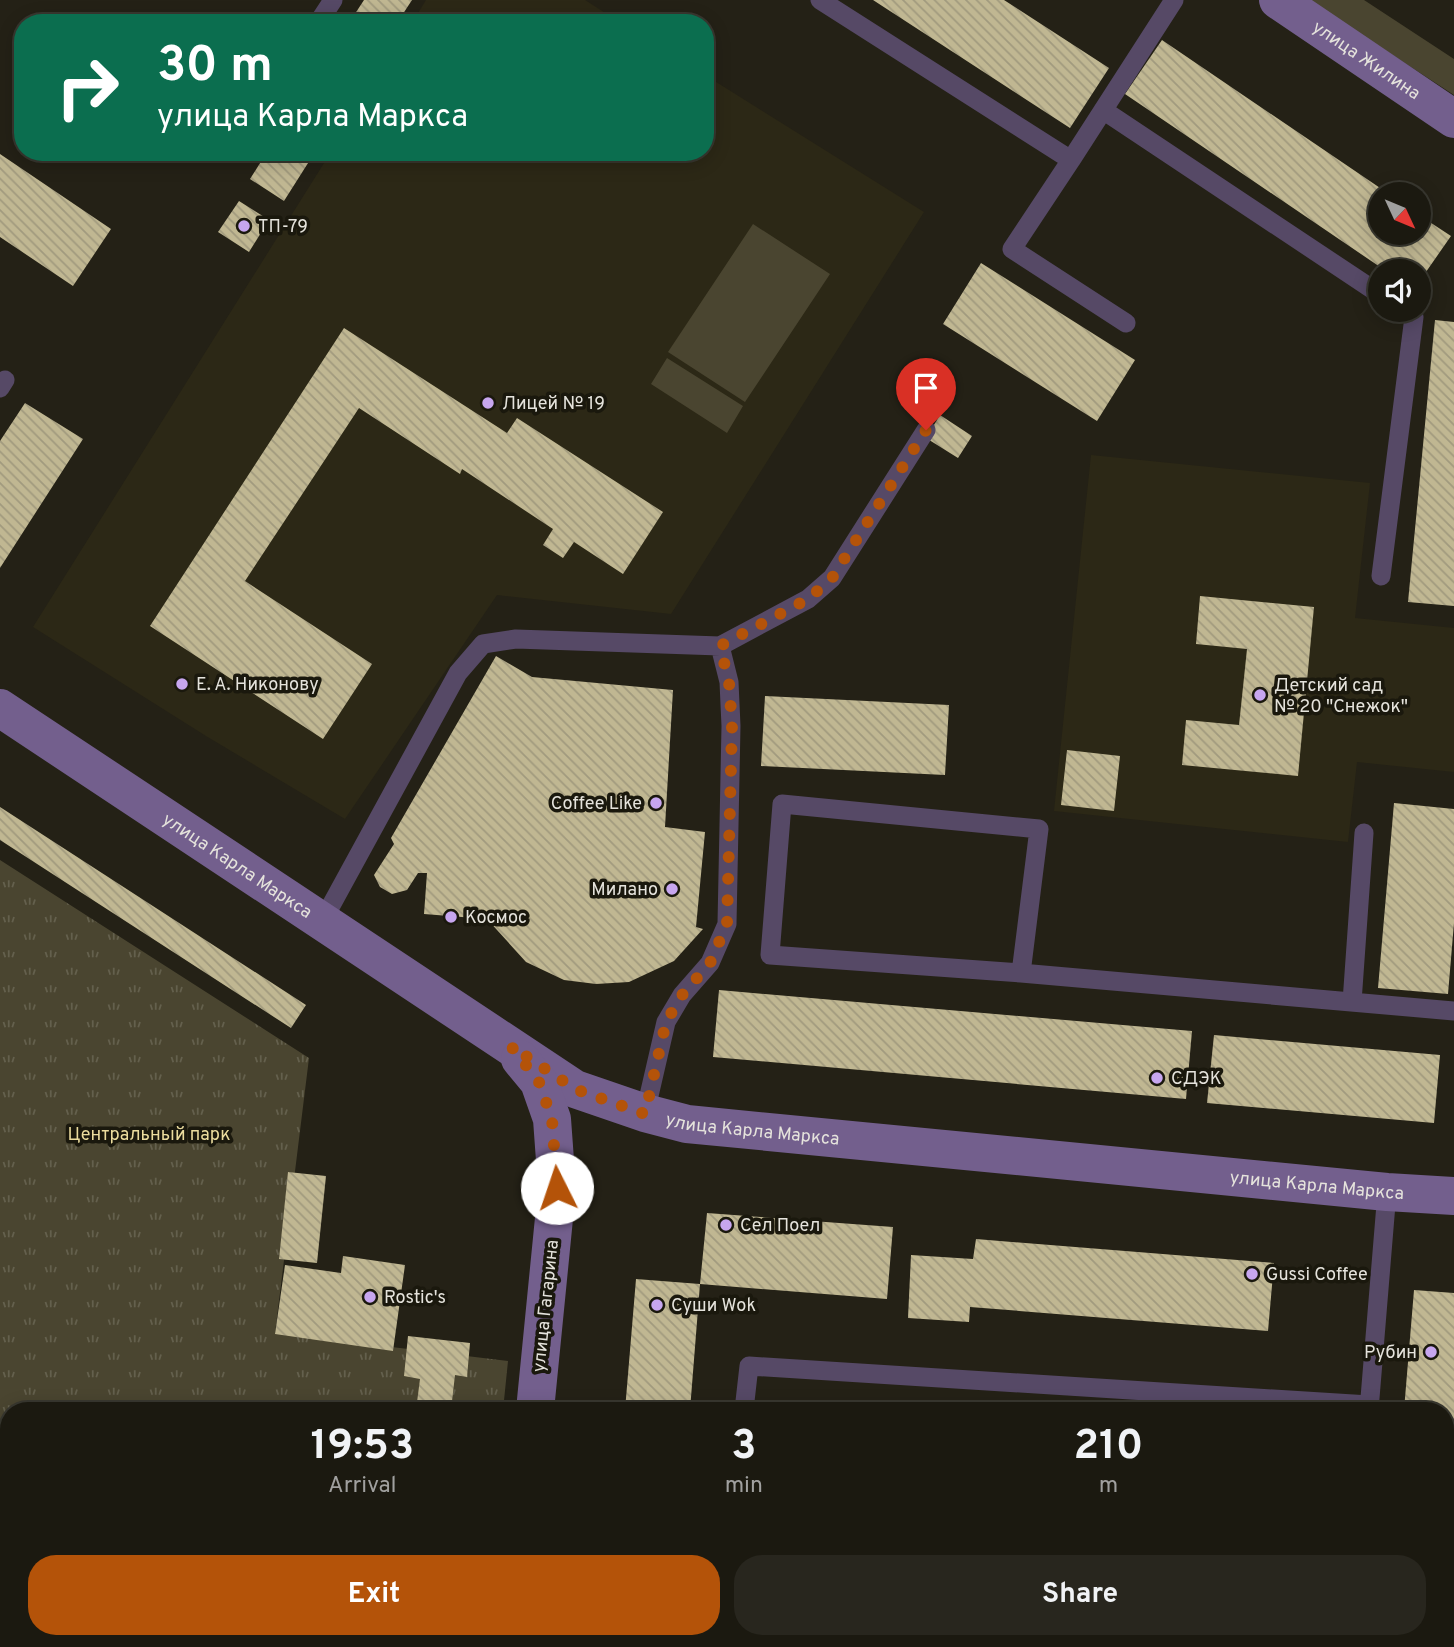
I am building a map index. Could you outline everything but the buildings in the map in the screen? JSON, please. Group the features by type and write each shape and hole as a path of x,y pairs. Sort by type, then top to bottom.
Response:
{"main road":[{"name":"улица Жилина","path":"1278,0 1454,119"},
{"name":"улица Карла Маркса","path":"0,708 575,1089 645,1114 687,1124 1387,1192 1454,1196"},
{"name":"улица Гагарина","path":"511,1046 539,1082 552,1119 557,1188 536,1402"}],"lane":[{"path":"820,0 1071,160"},
{"path":"1126,323 1012,249 1174,0"},
{"path":"1103,110 1368,286"},
{"path":"1381,576 1413,322"},
{"path":"322,922 458,673 482,644 516,639 720,646 808,599 832,578 926,430"},
{"path":"645,1114 666,1022 682,995 710,963 727,924 732,726 729,682 720,646"},
{"path":"1021,973 1039,829 782,804 771,955 1021,973 1454,1011"},
{"path":"1352,1002 1364,833"},
{"path":"1370,1402 1387,1192"},
{"path":"745,1402 749,1366 1179,1402"}],"shaded area":[{"path":"426,0 585,0 607,14 417,14"},
{"name":"Лицей № 19","path":"714,81 924,212 671,614 497,595 345,819 206,736 33,627 325,161 714,161"},
{"name":"Детский сад № 20 \"Снежок\"","path":"1091,455 1370,483 1355,618 1454,628 1454,772 1357,762 1348,842 1054,811"}],"green space":[{"path":"1308,0 1364,0 1454,59 1454,95"},
{"path":"753,224 830,274 745,402 668,352"},
{"path":"667,358 743,406 727,433 651,384"},
{"name":"Центральный парк","path":"0,860 309,1058 275,1333 508,1361 504,1402 0,1402"}],"place":[{"name":"ТП-79","path":"244,226"},
{"name":"Лицей № 19","path":"488,403"},
{"name":"Е. А. Никонову","path":"182,684"},
{"name":"Детский сад № 20 \"Снежок\"","path":"1260,695"},
{"name":"Coffee Like","path":"656,803"},
{"name":"Милано","path":"672,889"},
{"name":"Космос","path":"451,917"},
{"name":"СДЭК","path":"1157,1078"},
{"name":"Сел Поел","path":"726,1225"},
{"name":"Gussi Coffee","path":"1252,1274"},
{"name":"Rostic's","path":"370,1297"},
{"name":"Суши Wok","path":"657,1305"},
{"name":"Рубин","path":"1431,1352"}],"route":[{"path":"557,1188 552,1119 539,1082 511,1046 575,1089 645,1114 666,1022 682,995 710,963 727,924 732,726 729,682 720,646 808,599 832,578 926,430"}]}
